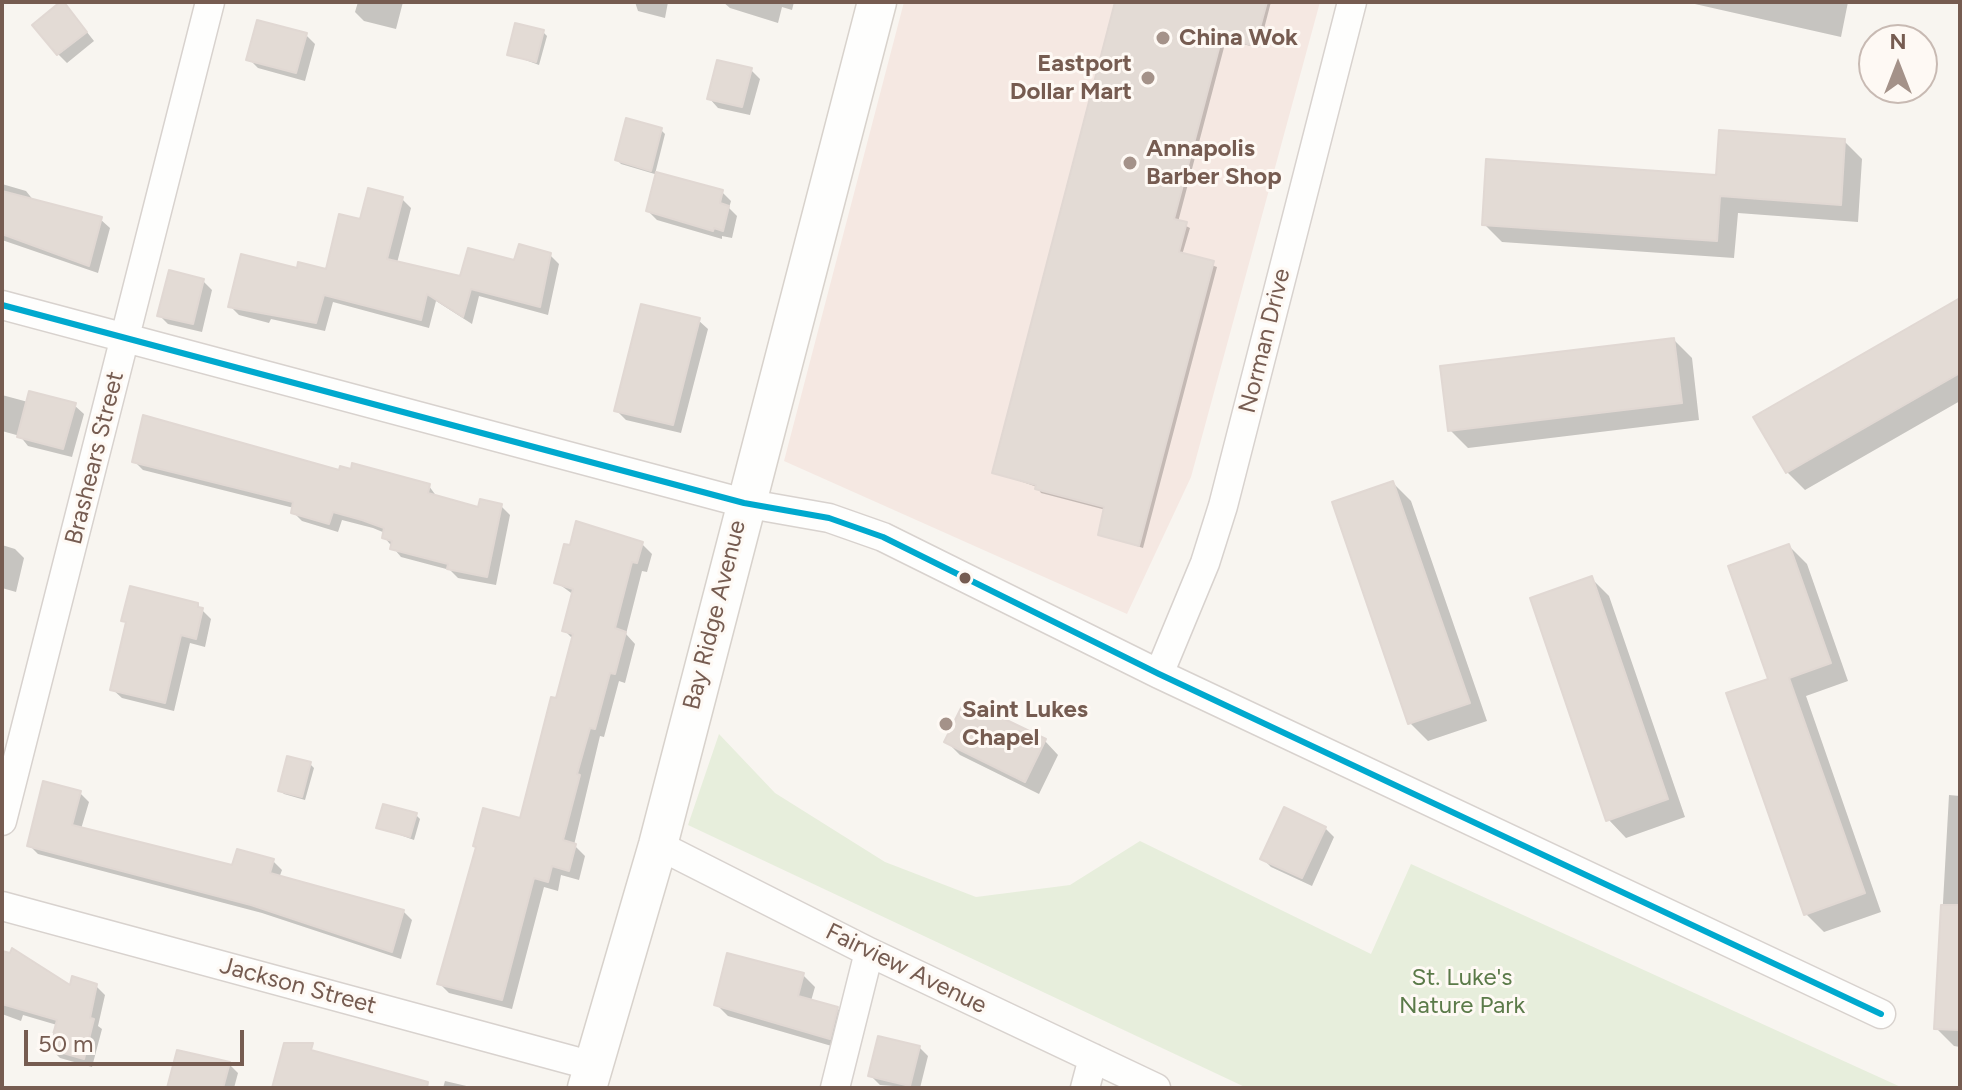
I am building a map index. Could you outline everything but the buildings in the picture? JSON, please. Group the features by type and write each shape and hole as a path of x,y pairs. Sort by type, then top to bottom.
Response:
{"main road":[{"name":"Bay Ridge Avenue","path":"590,1077 658,845 744,503 877,2"}],"street":[{"name":"Brashears Street","path":"2,821 210,2"},
{"name":"Norman Drive","path":"1159,674 1205,563 1223,506 1352,2"},
{"path":"2,305 744,503 829,518 883,537 1159,674 1881,1014"},
{"name":"Fairview Avenue","path":"658,845 869,952 1156,1088"},
{"name":"Jackson Street","path":"2,906 590,1077"},
{"path":"835,1088 869,952"},
{"path":"1085,1088 1093,1058"}],"shaded area":[{"path":"904,2 1320,2 1191,477 1127,614 784,461"}],"green space":[{"name":"St. Luke's Nature Park","path":"719,734 775,793 885,862 976,897 1070,885 1140,841 1371,954 1411,864 1903,1088 1247,1088 688,825"}],"transit line":[{"path":"2,305 744,503 829,518 883,537 1159,674 1881,1014"}],"place":[{"name":"China Wok","path":"1163,38"},
{"name":"Eastport Dollar Mart","path":"1148,78"},
{"name":"Annapolis Barber Shop","path":"1130,163"},
{"name":"Saint Lukes Chapel","path":"946,724"}]}
